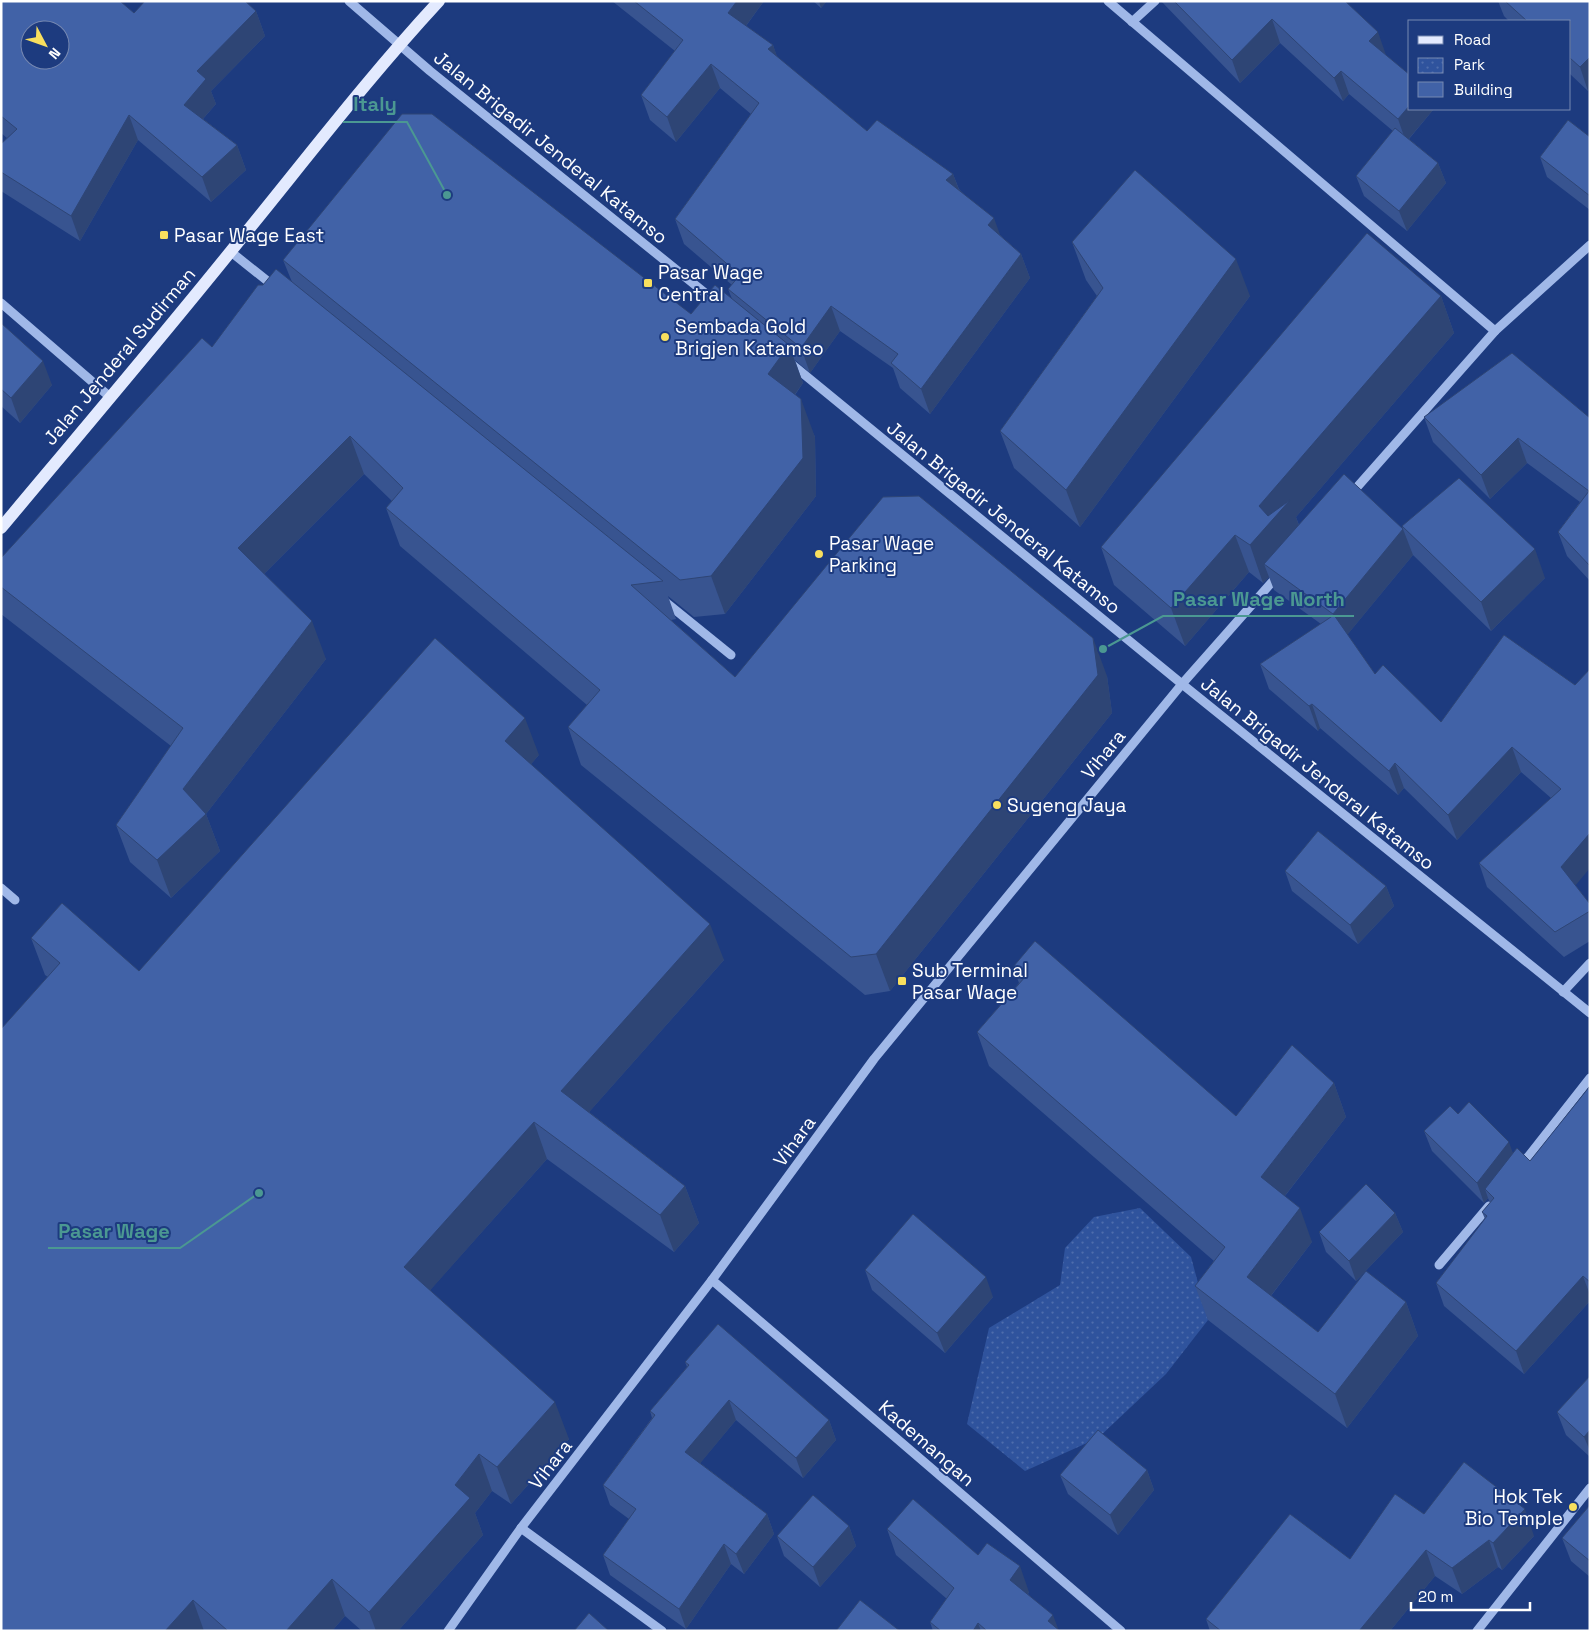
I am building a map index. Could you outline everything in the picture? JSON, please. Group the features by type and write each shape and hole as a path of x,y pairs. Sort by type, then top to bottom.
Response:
{"main road":[{"name":"Jalan Jenderal Sudirman","path":"1,528 231,252 326,131 399,44 439,1"}],"street":[{"name":"Jalan Brigadir Jenderal Katamso","path":"349,1 720,306"},
{"path":"1108,1 1495,331"},
{"path":"1132,22 1155,1"},
{"path":"1345,500 1495,331 1590,244"},
{"path":"231,252 281,292"},
{"path":"1,303 110,397"},
{"name":"Jalan Brigadir Jenderal Katamso","path":"782,356 1182,684 1590,1013"},
{"name":"Vihara","path":"448,1631 521,1528 712,1280 874,1059 1182,684 1286,566"},
{"path":"653,592 731,655"},
{"path":"1,888 15,900"},
{"path":"1563,992 1590,963"},
{"path":"1516,1172 1590,1078"},
{"path":"1439,1265 1498,1195"},
{"name":"Kademangan","path":"712,1280 1122,1631"},
{"path":"1477,1631 1590,1488"},
{"path":"521,1528 662,1631"}],"green space":[{"path":"1140,1208 1191,1257 1208,1320 1166,1374 1098,1438 1025,1471 967,1424 989,1328 1060,1285 1065,1248 1094,1217"}],"building":[{"path":"1,1 120,1 134,13 145,1 245,1 256,11 197,71 206,79 184,105 237,145 202,177 129,115 71,216 1,172 1,144 17,129 1,116"},
{"path":"634,1 737,1 728,13 773,45 768,49 867,131 877,120 953,174 946,180 994,218 988,225 1021,254 921,389 891,363 898,354 831,306 801,348 728,289 740,275 675,219 759,103 711,64 667,117 641,95 683,40"},
{"path":"1174,1 1345,1 1378,32 1369,41 1408,73 1408,107 1398,119 1341,71 1334,78 1272,19 1232,60"},
{"path":"1505,1 1590,1 1590,57 1580,67 1571,59 1571,20 1526,20"},
{"path":"402,114 432,114 691,314 715,285 789,345 768,374 801,399 803,458 711,576 680,580 283,260"},
{"path":"1568,120 1590,137 1590,196 1540,157"},
{"path":"1395,128 1438,163 1399,211 1356,176"},
{"path":"1135,170 1236,259 1066,490 1000,431 1103,288 1072,242"},
{"path":"1367,233 1441,296 1259,506 1268,516 1290,500 1250,545 1235,535 1171,608 1101,547"},
{"path":"276,269 663,581 631,585 735,677 883,497 919,496 1093,638 1098,675 876,954 851,957 568,727 600,690 386,508 403,488 350,436 238,548 312,621 183,789 206,814 157,860 116,825 183,728 1,587 1,558 202,338 212,347 258,285 263,285"},
{"path":"1,323 43,361 11,398 1,389"},
{"path":"1512,353 1590,418 1590,566 1558,532 1589,491 1518,438 1481,475 1424,417"},
{"path":"1344,474 1403,529 1333,614 1264,564"},
{"path":"1459,478 1535,549 1481,602 1402,526"},
{"path":"1334,615 1375,674 1383,665 1441,722 1504,635 1575,685 1590,669 1590,833 1561,867 1590,904 1590,911 1555,932 1479,863 1561,789 1512,747 1448,815 1395,763 1389,771 1312,704 1309,706 1260,664"},
{"path":"435,638 525,718 505,741 710,924 561,1091 685,1186 660,1215 534,1122 404,1267 555,1402 497,1467 479,1454 455,1485 470,1498 369,1612 332,1579 286,1631 228,1631 193,1600 165,1631 1,1631 1,1029 60,963 31,938 62,903 139,971"},
{"path":"1318,831 1386,886 1350,925 1285,871"},
{"path":"1035,941 1236,1116 1292,1045 1334,1083 1261,1177 1300,1208 1247,1277 1318,1332 1366,1271 1406,1302 1335,1394 1195,1286 1225,1247 977,1032 1025,977 1013,967"},
{"path":"1590,1086 1590,1282 1583,1276 1516,1351 1436,1283 1487,1216 1482,1212 1494,1198 1485,1189 1517,1148 1530,1161"},
{"path":"1469,1102 1509,1142 1477,1183 1424,1131 1450,1106 1458,1114"},
{"path":"1366,1184 1395,1213 1349,1261 1319,1232"},
{"path":"913,1214 986,1277 937,1333 865,1270"},
{"path":"718,1324 829,1420 796,1458 729,1400 685,1452 767,1514 736,1554 724,1544 679,1609 603,1555 636,1509 603,1485 655,1415 650,1411 689,1365 685,1362"},
{"path":"1590,1376 1590,1430 1584,1437 1557,1412"},
{"path":"1098,1430 1147,1470 1110,1515 1060,1475"},
{"path":"1464,1462 1525,1509 1493,1543 1489,1540 1452,1568 1426,1550 1359,1631 1221,1631 1206,1619 1290,1514 1350,1559 1395,1494 1424,1514"},
{"path":"813,1495 849,1526 813,1567 777,1536"},
{"path":"913,1499 978,1555 987,1543 1020,1566 1010,1580 1053,1615 1048,1621 1060,1631 987,1631 978,1623 973,1631 941,1631 930,1622 954,1588 887,1529"},
{"path":"1590,1505 1590,1561 1562,1538"},
{"path":"860,1600 900,1631 836,1631"},
{"path":"589,1613 609,1631 574,1631"}],"place":[{"name":"Italy","path":"447,195"},
{"name":"Pasar Wage East","path":"164,235"},
{"name":"Pasar Wage Central","path":"648,283"},
{"name":"Sembada Gold Brigjen Katamso","path":"665,337"},
{"name":"Pasar Wage Parking","path":"819,554"},
{"name":"Pasar Wage North","path":"1103,649"},
{"name":"Sugeng Jaya","path":"997,805"},
{"name":"Sub Terminal Pasar Wage","path":"902,981"},
{"name":"Pasar Wage","path":"259,1193"},
{"name":"Hok Tek Bio Temple","path":"1573,1507"}]}
